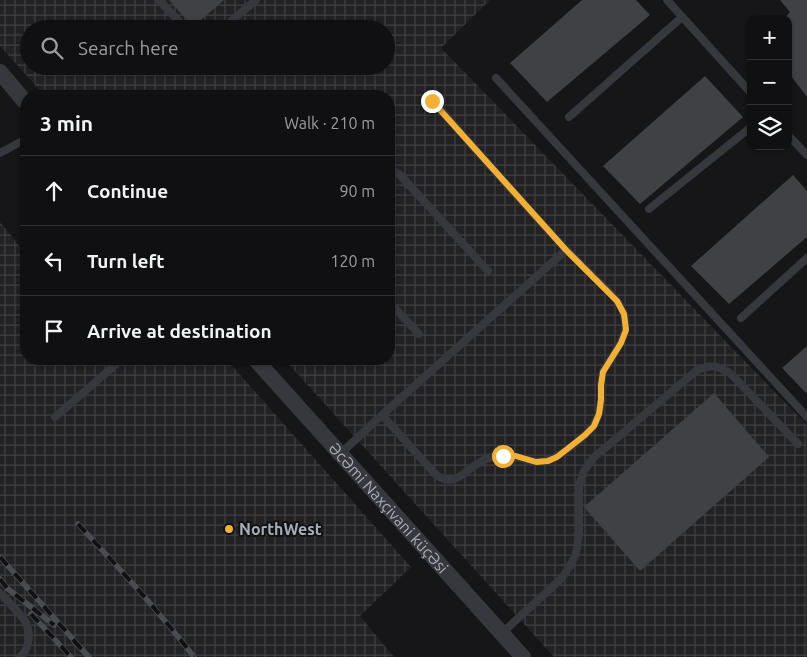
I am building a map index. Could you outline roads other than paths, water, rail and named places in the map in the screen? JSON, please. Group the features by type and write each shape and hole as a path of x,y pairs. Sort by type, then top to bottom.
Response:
{"street":[{"path":"0,72 20,96"},
{"name":"Əcəmi Naxçivani küçəsi","path":"260,365 523,657"}],"lane":[{"path":"159,0 178,20"},
{"path":"233,20 256,0"},
{"path":"667,0 747,89"},
{"path":"569,117 682,17"},
{"path":"496,78 807,417"},
{"path":"382,415 436,474 443,479 461,476 479,462 491,458 516,456 536,462 548,461 557,457 594,426 599,414 603,372 621,343 626,330 624,314 617,301 566,250 432,101"},
{"path":"649,209 747,130"},
{"path":"792,139 807,156"},
{"path":"0,153 20,142"},
{"path":"395,172 400,175 488,271"},
{"path":"340,454 566,250"},
{"path":"742,318 807,258"},
{"path":"395,308 419,334"},
{"path":"55,417 115,365"},
{"path":"502,633 561,579 570,566 576,554 579,534 579,485 584,470 592,459 696,371 704,367 714,366 723,368 798,444"},
{"path":"0,593 26,623 29,640 25,653 20,657"}],"railway":[{"path":"78,524 152,606 194,657"},
{"path":"0,557 79,646"},
{"path":"0,579 7,588 54,625"},
{"path":"31,614 71,657"},
{"path":"74,641 89,657"}],"place":[{"name":"NorthWest","path":"229,529"}]}
